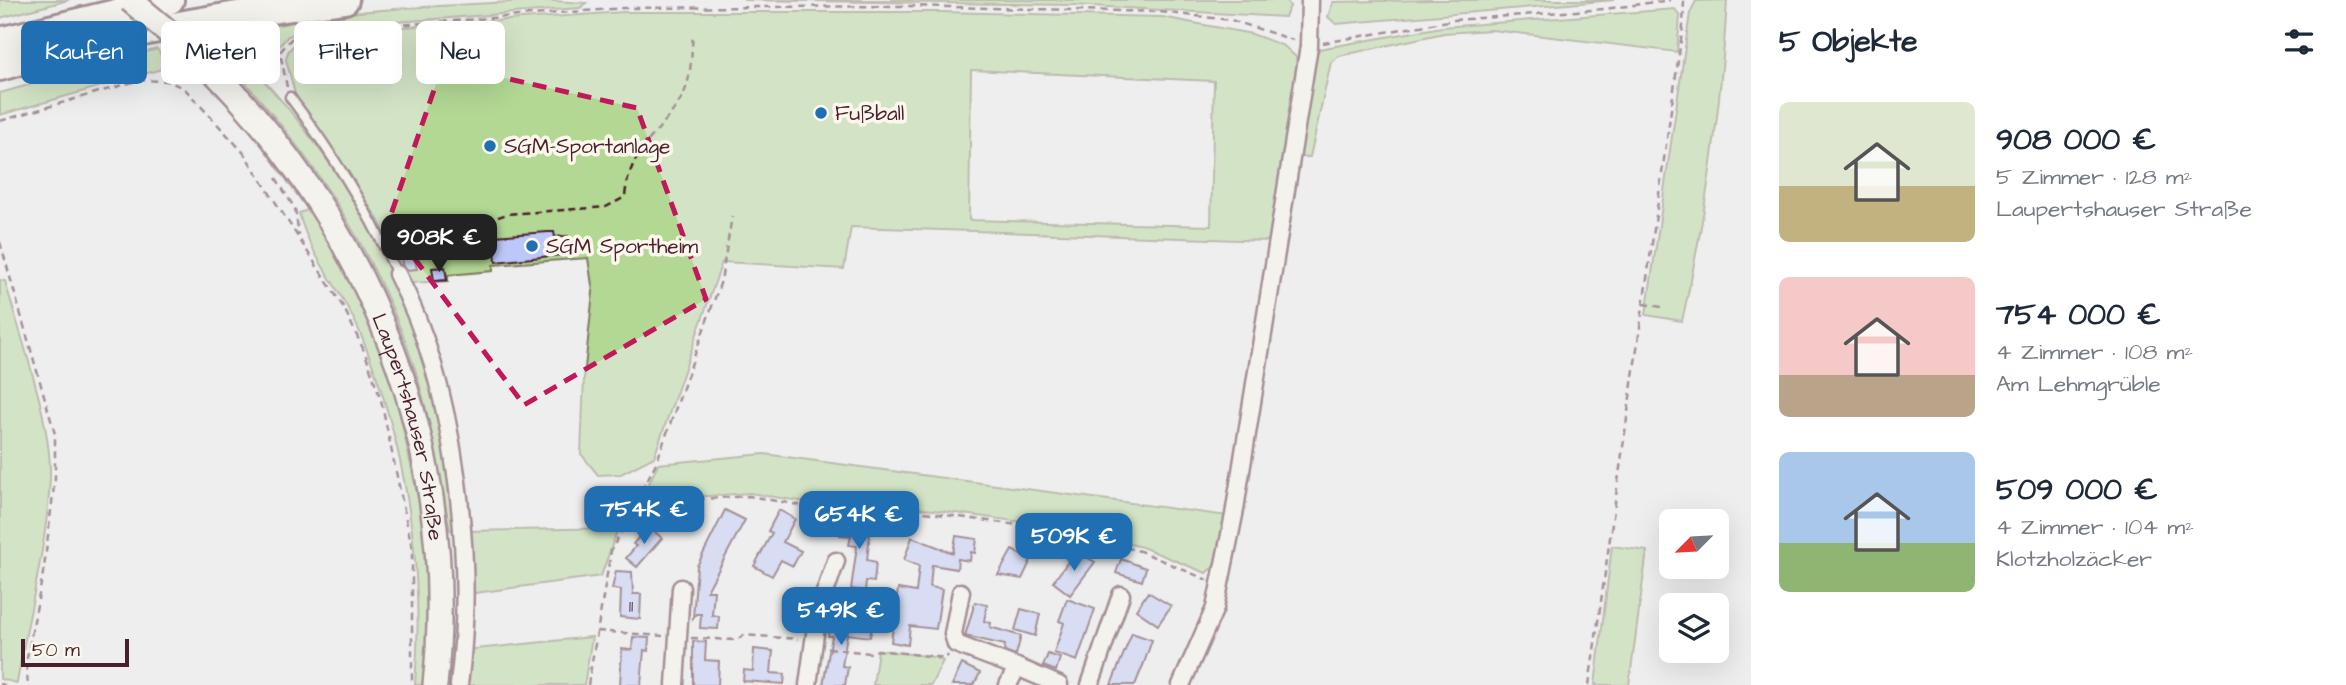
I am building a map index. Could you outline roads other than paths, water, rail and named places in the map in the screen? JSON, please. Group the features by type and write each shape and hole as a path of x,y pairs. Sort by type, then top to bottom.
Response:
{"highway":[{"path":"74,21 170,0"},
{"path":"0,67 124,35 270,9 345,0"},
{"path":"0,41 21,35"}],"main road":[{"name":"Laupertshauser Straße","path":"130,0 201,59 241,98 301,173 335,225 391,344 422,448 433,509 439,597 435,685"}],"street":[{"path":"1181,685 1215,608 1234,515 1309,46 1310,6"},
{"path":"397,274 429,357 452,444 463,549 459,685"},
{"path":"808,685 817,612 836,561"},
{"path":"675,685 681,588"},
{"path":"961,592 953,634 956,644 1059,685"},
{"path":"1090,685 1121,594"},
{"path":"1008,685 1017,667"}],"lane":[{"path":"0,33 21,30"},
{"path":"290,97 335,157 385,245 397,274"}],"place":[{"name":"Fußball","path":"821,113"},
{"name":"SGM-Sportanlage","path":"490,146"},
{"name":"SGM Sportheim","path":"532,246"}]}
